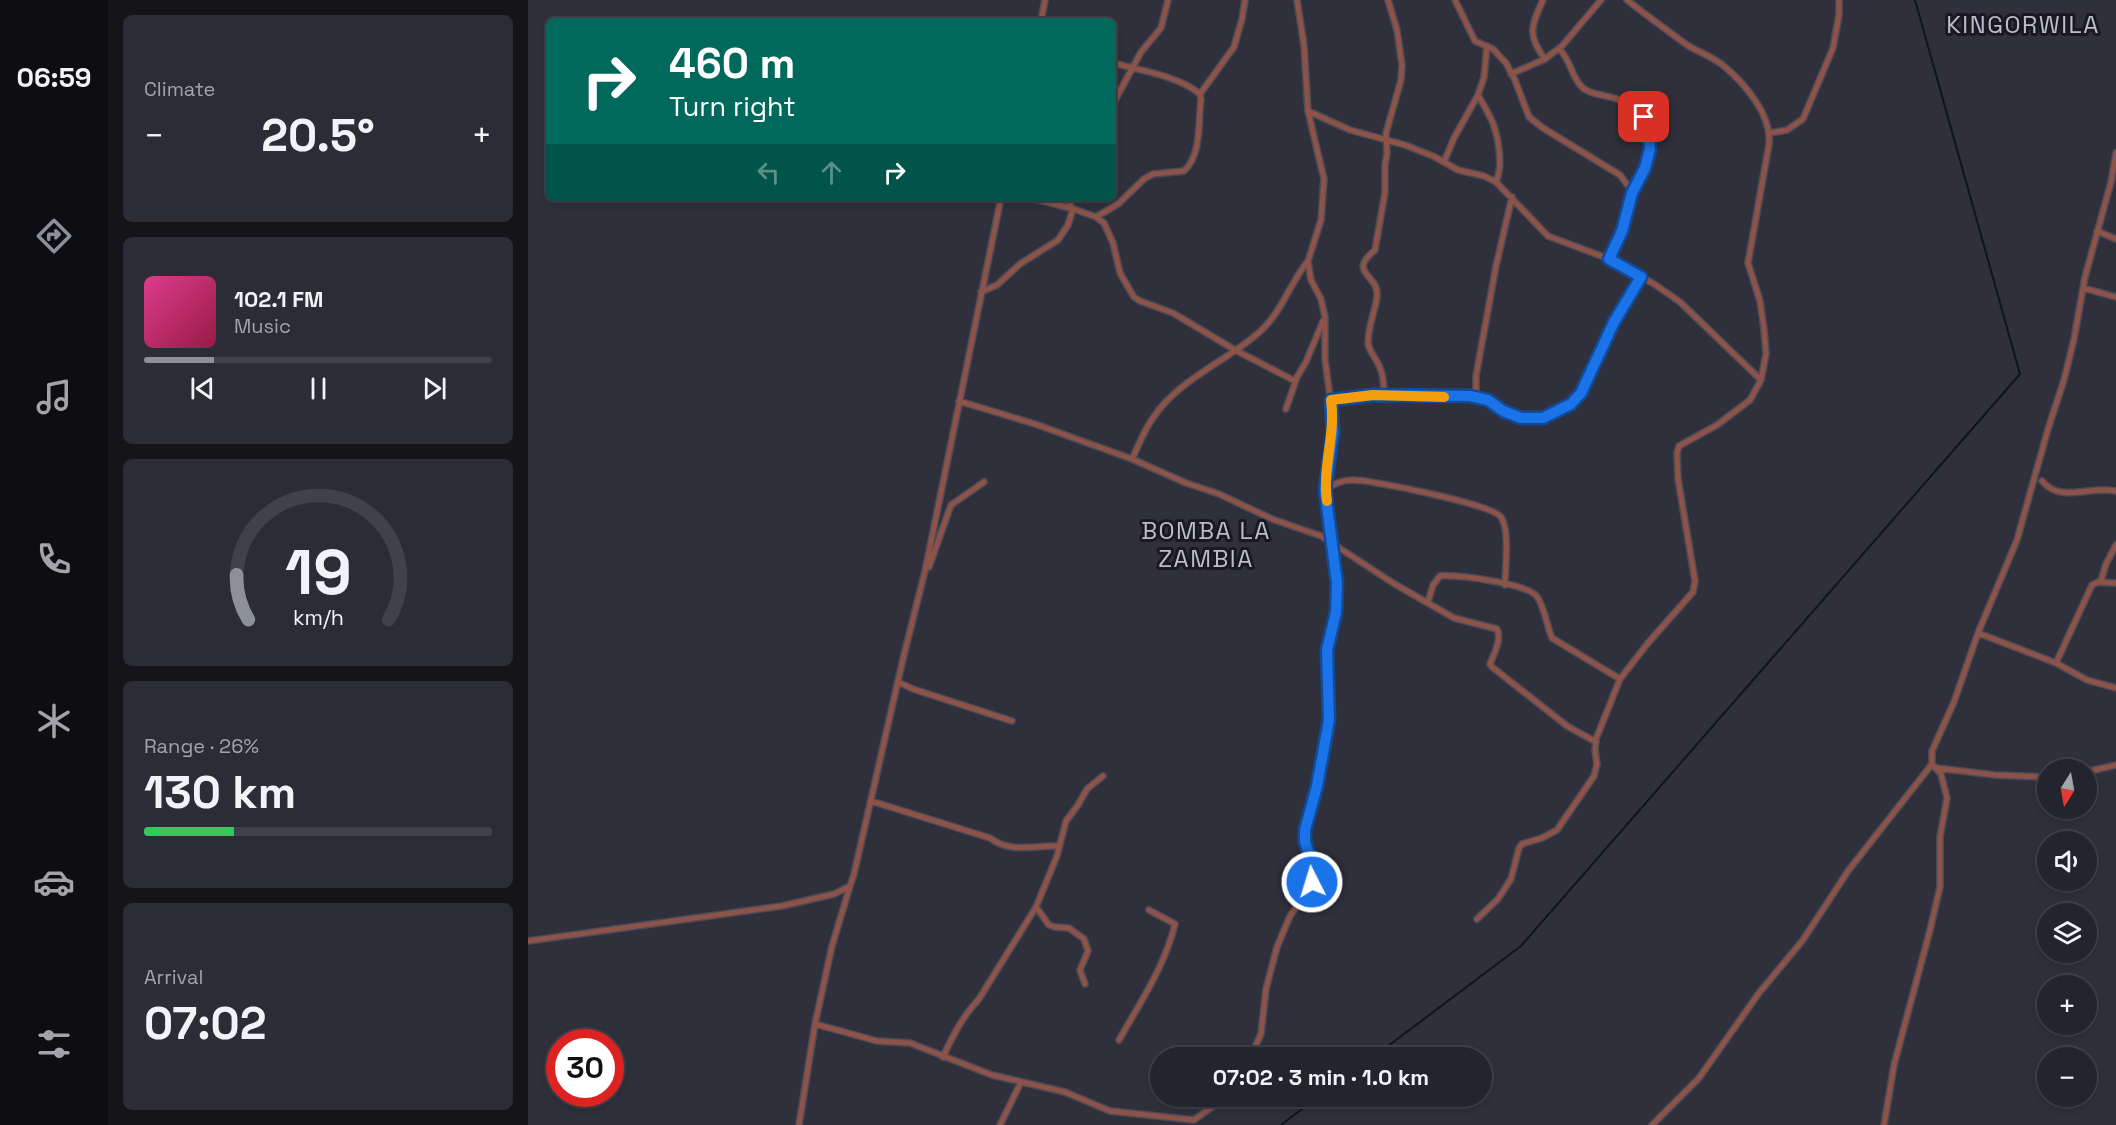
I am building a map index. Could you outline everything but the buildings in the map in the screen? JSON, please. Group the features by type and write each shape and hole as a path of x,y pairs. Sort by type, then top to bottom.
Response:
{"street":[{"path":"1042,18 1045,0"},
{"path":"1116,98 1141,52 1161,28 1168,0"},
{"path":"1200,94 1234,47 1245,0"},
{"path":"1132,459 1152,418 1161,406 1201,374 1257,335 1278,311 1308,261 1321,220 1324,179 1308,111 1304,45 1297,0"},
{"path":"1385,395 1381,369 1368,345 1373,307 1377,297 1376,290 1365,273 1363,262 1375,250 1380,228 1385,192 1388,127 1401,80 1402,65 1397,30 1388,0"},
{"path":"1455,0 1474,41 1493,49 1506,63 1529,117 1620,175 1632,193"},
{"path":"1543,0 1532,28 1534,45 1545,59"},
{"path":"1511,74 1545,59 1559,49 1601,0"},
{"path":"1477,919 1498,899 1511,879 1522,844 1542,838 1557,830 1594,776 1597,764 1596,742 1620,679 1693,592 1695,581 1678,479 1679,446 1717,425 1750,400 1761,380 1766,354 1760,301 1748,263 1770,133 1768,124 1749,92 1723,65 1692,48 1627,0"},
{"path":"1770,133 1787,130 1803,119 1833,48 1839,15 1839,0"},
{"path":"1444,162 1454,138 1478,95 1484,77 1487,46"},
{"path":"1559,49 1565,54 1582,88 1629,104 1648,123 1650,149 1645,168 1632,193 1622,231 1609,259"},
{"path":"1096,217 1118,204 1144,179 1153,174 1187,169 1192,162 1195,150 1202,99 1200,94 1188,86 1116,64"},
{"path":"1478,95 1495,124 1498,134 1501,167 1496,182"},
{"path":"1308,111 1350,130 1405,145 1458,170 1484,176 1496,182 1548,236 1609,259 1654,284 1680,302 1761,380"},
{"path":"1884,1125 1894,1065 1940,887 1940,837 1947,798 1941,774 1934,766 1932,751 1954,702 1978,633 2017,540 2064,380 2083,288 2116,153"},
{"path":"1476,397 1476,376 1496,266 1512,197"},
{"path":"799,1125 815,1024 832,946 854,874 928,560 1000,201"},
{"path":"1042,201 1096,217 1104,223 1117,255 1120,273 1134,297 1204,329 1235,350 1296,381"},
{"path":"981,292 997,285 1020,264 1058,240 1068,225 1072,209 1070,201"},
{"path":"2097,231 2116,238"},
{"path":"1255,1047 1261,1034 1266,988 1277,946 1290,916 1312,882 1313,866 1305,842 1305,830 1317,786 1329,720 1327,650 1336,612 1337,583 1325,490 1333,432 1326,359 1325,317 1321,298 1311,280 1308,261"},
{"path":"1331,400 1385,395 1476,397 1488,400 1513,415 1532,419 1543,418 1571,404 1581,393 1614,322 1641,277"},
{"path":"2083,288 2116,297"},
{"path":"1286,410 1296,381 1325,317"},
{"path":"959,401 1035,424 1132,459 1186,483 1219,494 1272,519 1321,536 1454,618 1497,629 1498,641 1490,664 1492,667 1567,726 1596,742"},
{"path":"1325,490 1338,482 1354,479 1434,495 1495,511 1502,518 1506,534 1505,585"},
{"path":"2042,481 2059,493 2099,489 2116,491"},
{"path":"928,568 951,505 984,482"},
{"path":"2101,581 2106,564 2116,545"},
{"path":"1428,602 1433,585 1440,576 1476,578 1525,589 1534,593 1538,598 1552,638 1620,679"},
{"path":"2056,663 2092,585 2101,581 2116,583"},
{"path":"1978,633 2056,663 2087,680 2116,688"},
{"path":"898,682 1012,721"},
{"path":"2097,769 2116,765"},
{"path":"1934,766 1995,775 2037,777"},
{"path":"1652,1125 1699,1078 1759,993 1803,940 1848,872 1934,766"},
{"path":"943,1057 956,1030 979,999 1036,907 1049,880 1066,821 1087,789 1103,776"},
{"path":"871,801 990,838 998,844 1035,849 1041,845 1059,846"},
{"path":"528,941 782,906 834,894 850,886"},
{"path":"1036,907 1049,925 1069,928 1084,939 1088,951 1080,970 1085,984"},
{"path":"1119,1041 1160,968 1172,938 1175,924 1149,910"},
{"path":"815,1024 877,1041 910,1043 992,1075 1065,1092 1110,1111 1189,1121 1194,1120 1211,1107"},
{"path":"1000,1125 1021,1082"},
{"path":"1189,1121 1194,1125"}],"waterway":[{"path":"1387,1047 1521,946 2020,374 1915,0"},
{"path":"1281,1125 1305,1107"}],"slow traffic":[{"path":"1327,501 1325,479 1333,432 1331,400 1373,395 1444,397"}],"district":[{"name":"KINGORWILA","path":"2023,25"},
{"name":"BOMBA LA ZAMBIA","path":"1206,545"}],"route":[{"path":"1312,882 1313,866 1305,842 1305,830 1317,786 1329,720 1327,650 1336,612 1337,583 1325,490 1333,432 1331,400 1373,395 1470,396 1488,400 1503,411 1521,418 1532,419 1543,418 1571,404 1581,393 1614,322 1641,277 1609,259 1622,231 1632,193 1645,168 1650,149 1648,123 1644,117"}]}
